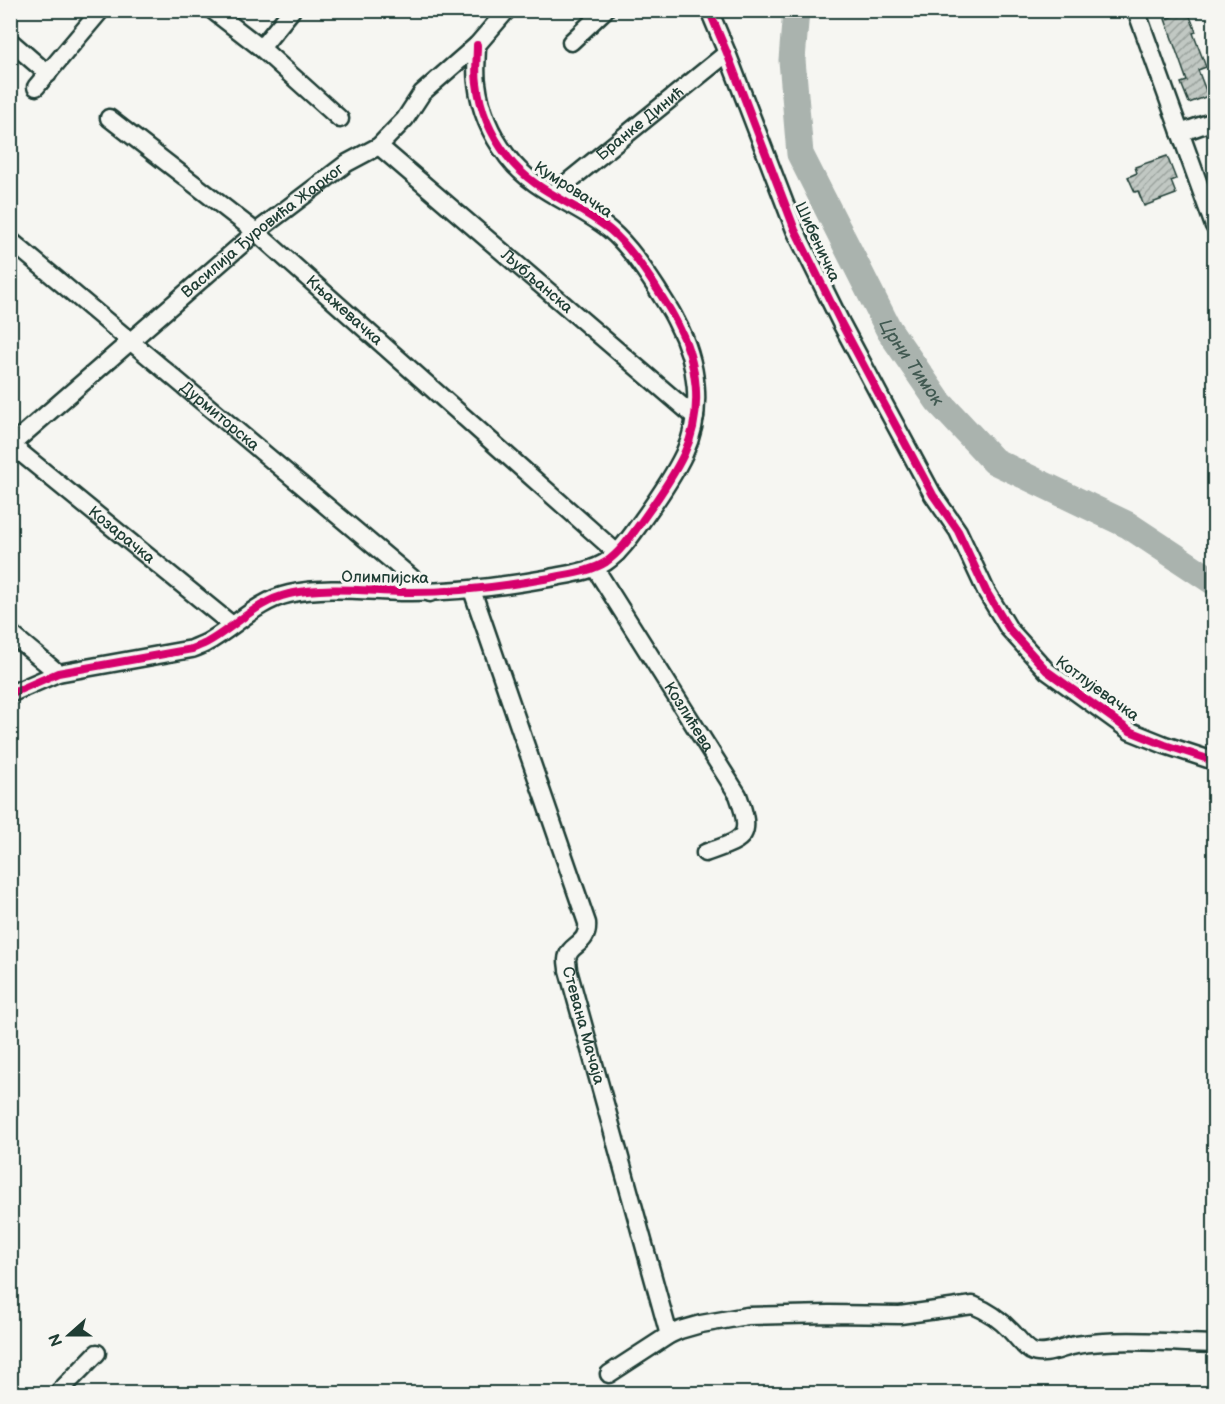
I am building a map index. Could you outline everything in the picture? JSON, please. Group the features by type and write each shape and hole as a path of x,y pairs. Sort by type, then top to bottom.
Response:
{"street":[{"path":"36,87 101,10"},
{"path":"212,10 261,48 340,119"},
{"path":"261,48 292,10"},
{"path":"571,42 605,10"},
{"name":"Шибеничка","path":"709,10 795,230 841,323 922,475"},
{"path":"1136,10 1215,226"},
{"name":"Василија Ђуровића Жарког","path":"11,445 256,232 347,163 379,146 405,119 422,93 477,45 501,12"},
{"path":"10,41 48,74"},
{"name":"Кумровачка","path":"477,45 476,82 481,105 492,135 508,158 531,182 586,213 611,231 648,274 676,321 690,353 696,384 696,417"},
{"name":"Бранке Динић","path":"553,194 727,53"},
{"name":"Књажевачка","path":"110,118 256,232 616,553"},
{"path":"1180,133 1215,121"},
{"name":"Љубљанска","path":"379,146 696,417"},
{"name":"Дурмиторска","path":"10,240 430,593"},
{"name":"Олимпијска","path":"10,694 58,673 192,649 208,642 266,603 292,593 317,590 430,593 472,590 595,568 616,553 667,486 693,433 696,417"},
{"name":"Козарачка","path":"11,445 232,625"},
{"name":"Котлујевачка","path":"922,475 958,531 986,591 1009,629 1047,671 1130,731 1215,761"},
{"name":"Козлићева","path":"595,568 738,795 746,819 746,831 734,842 705,853"},
{"name":"Стевана Мачаја","path":"472,590 587,923 585,938 568,956 568,970 669,1335"},
{"path":"10,633 58,673"},
{"path":"609,1374 680,1330 747,1316 900,1315 973,1305 998,1318 1031,1351 1039,1353 1076,1345 1112,1342 1215,1344"},
{"path":"57,1394 98,1353"}],"building":[{"path":"1188,11 1196,32 1193,33 1206,67 1198,70 1208,96 1189,103 1181,83 1187,81 1165,19"},
{"path":"1167,156 1176,179 1171,181 1176,194 1144,206 1138,191 1135,192 1128,177 1137,173 1135,167"}],"waterway":[{"name":"Црни Тимок","path":"796,10 792,60 800,154 889,330 938,401 994,461 1128,525 1214,582"}],"cycle path":[{"path":"709,10 795,230 883,402 933,495 958,531 986,591 1009,629 1047,671 1130,731 1214,761"},
{"path":"10,694 58,673 192,649 216,637 266,602 289,594 331,590 401,592 457,590 550,578 586,570 606,562 636,530 670,479 690,438 694,421 696,387 689,353 669,309 624,243 597,221 529,179 501,148 491,131 478,93 477,45"}]}
